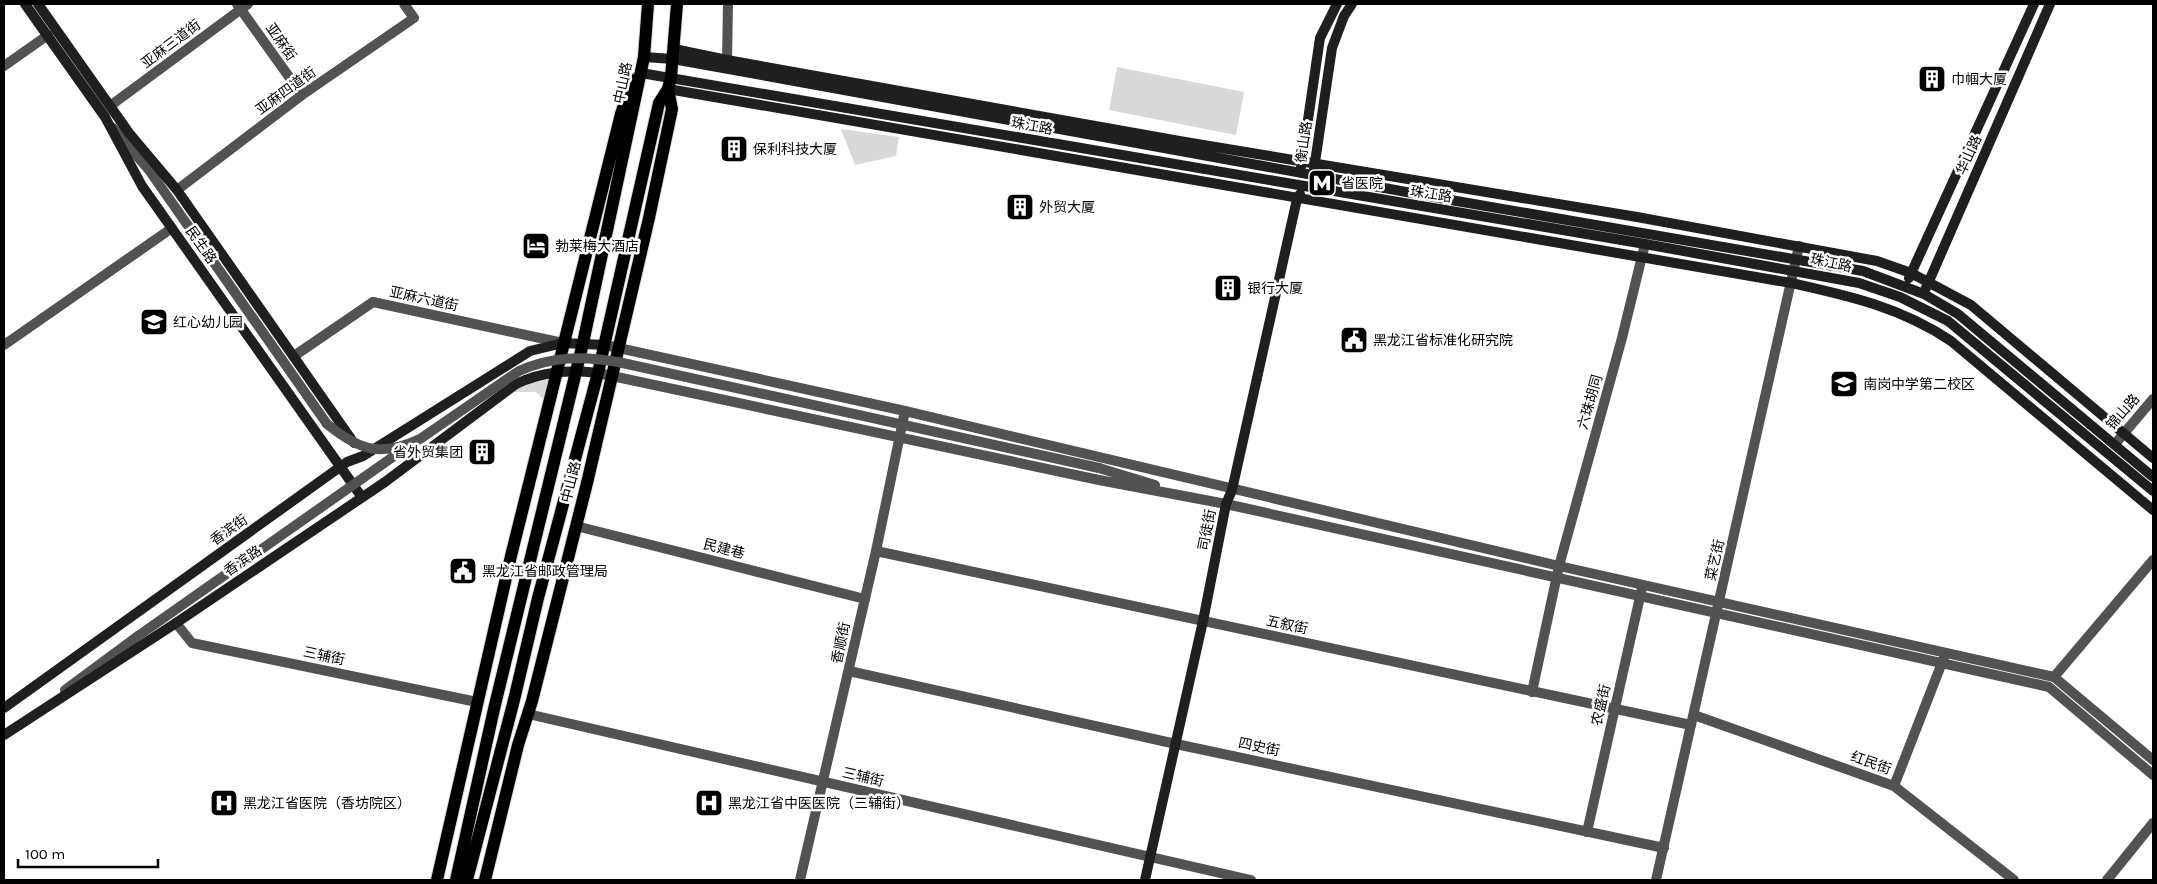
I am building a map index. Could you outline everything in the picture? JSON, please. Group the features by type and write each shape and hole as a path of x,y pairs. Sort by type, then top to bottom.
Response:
{"main road":[{"name":"民生路","path":"26,4 105,117 142,186 362,496"},
{"name":"民生路","path":"38,4 129,133 177,190 363,456"},
{"name":"中山路","path":"456,880 499,687 577,371 641,73 648,4"},
{"name":"中山路","path":"468,880 538,598 605,375 618,349 672,108 669,83 674,54 677,4"},
{"name":"衡山路","path":"1304,187 1300,172 1320,38 1337,4"},
{"name":"衡山路","path":"1304,187 1314,169 1332,48 1344,16 1352,4"},
{"name":"华山路","path":"1895,310 2034,4"},
{"name":"华山路","path":"1914,319 1928,282 2050,4"},
{"name":"珠江路","path":"674,54 1300,172 1314,169 1798,246 1878,261 1911,273 1972,305 2153,458"},
{"name":"珠江路","path":"644,57 674,54 727,60 1302,161 1314,169 1445,199 1864,272 1924,294 1968,321 2153,476"},
{"name":"珠江路","path":"641,73 669,83 1297,199 1791,283 1850,296 1895,310 1914,319 1965,352 2153,510"},
{"path":"437,880 511,556 620,114 629,90 641,73"},
{"name":"中山路","path":"485,880 518,744 528,714 576,526 605,375 604,345 659,103 669,83"},
{"name":"珠江路","path":"669,83 1645,244 1859,283 1900,297 1948,322 1976,343 2153,491"},
{"name":"司徒街","path":"1145,880 1203,621 1226,504 1232,490 1297,199 1304,187"},
{"name":"香滨街","path":"4,708 340,467 363,456 478,385 504,366 530,351 563,343 604,345"},
{"name":"香滨路","path":"4,735 176,623 385,482 492,401 524,380 556,371 577,371 605,375"},
{"path":"511,556 523,548 537,528"},
{"path":"511,556 520,570 524,582"},
{"path":"538,598 565,568"},
{"path":"469,744 499,687"},
{"path":"514,700 518,744"}],"street":[{"name":"亚麻四道街","path":"177,190 302,95 414,18 404,4"},
{"path":"727,60 728,4"},
{"name":"亚麻三道街","path":"110,106 242,5"},
{"name":"亚麻街","path":"242,5 302,95"},
{"path":"4,66 48,36"},
{"path":"105,117 149,170 327,424 351,442 366,448 391,449 420,438"},
{"path":"4,345 172,228"},
{"name":"六珠胡同","path":"1532,692 1559,566 1622,338 1645,244"},
{"name":"菜艺街","path":"1656,880 1798,246"},
{"name":"亚麻六道街","path":"294,356 373,302 563,343"},
{"path":"604,345 905,411 1559,566 2054,677 2153,760"},
{"path":"32,715 138,636 420,438 519,370 532,364 571,357 618,362 1098,468 1208,501"},
{"path":"605,375 1099,480 1226,504 2049,688 2153,775"},
{"name":"锦山路","path":"2115,444 2153,399"},
{"name":"香顺街","path":"800,880 876,551 905,411"},
{"name":"民建巷","path":"576,526 865,599"},
{"name":"五叙街","path":"876,551 1692,725"},
{"path":"2054,677 2153,560"},
{"name":"农盛街","path":"1587,832 1643,584"},
{"name":"三辅街","path":"176,623 192,643 477,702"},
{"path":"1894,786 1946,652"},
{"name":"四史街","path":"849,671 1176,744 1664,848"},
{"name":"三辅街","path":"528,714 1251,880"},
{"name":"红民街","path":"1694,715 1894,786 2014,880"},
{"path":"2107,880 2153,823"}],"shaded area":[{"path":"1117,67 1244,92 1236,135 1109,110"},
{"path":"841,129 899,137 896,156 855,165"},
{"path":"558,375 552,408 536,392 511,392 516,386"}],"place":[{"name":"巾帼大厦","path":"1932,79"},
{"name":"保利科技大厦","path":"734,149"},
{"name":"省医院","path":"1322,183"},
{"name":"外贸大厦","path":"1020,207"},
{"name":"勃莱梅大酒店","path":"536,246"},
{"name":"银行大厦","path":"1228,288"},
{"name":"红心幼儿园","path":"154,322"},
{"name":"黑龙江省标准化研究院","path":"1354,340"},
{"name":"南岗中学第二校区","path":"1844,384"},
{"name":"省外贸集团","path":"482,452"},
{"name":"黑龙江省邮政管理局","path":"463,571"},
{"name":"黑龙江省医院（香坊院区）","path":"224,803"},
{"name":"黑龙江省中医医院（三辅街）","path":"709,803"}]}
